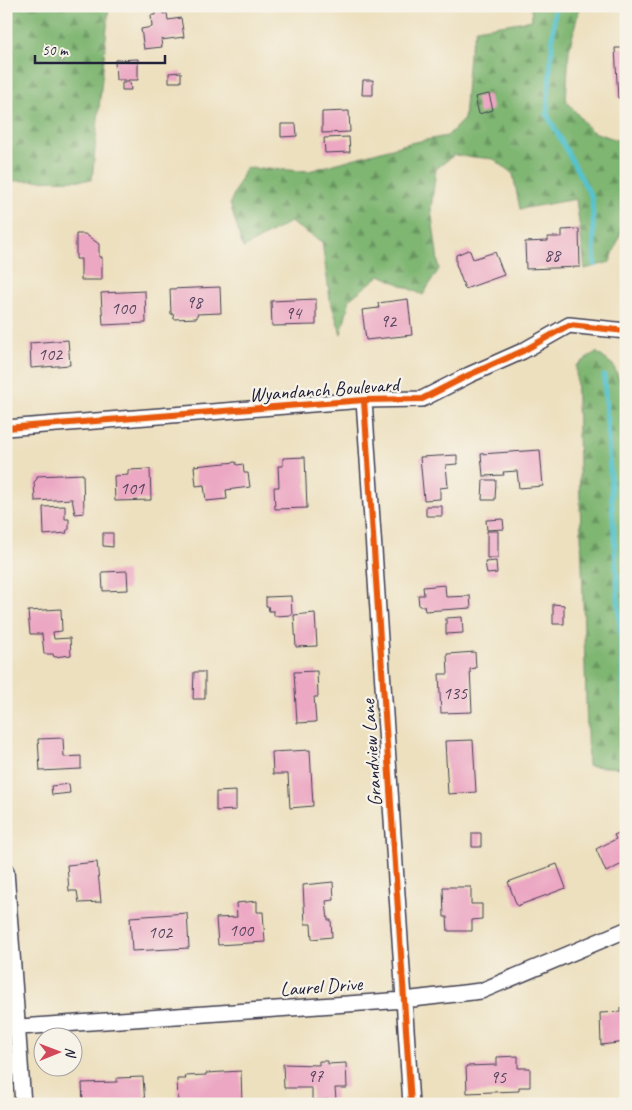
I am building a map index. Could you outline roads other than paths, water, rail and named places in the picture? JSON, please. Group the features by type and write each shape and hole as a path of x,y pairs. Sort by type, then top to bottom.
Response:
{"street":[{"name":"Wyandanch Boulevard","path":"6,428 364,400 422,399 469,375 523,351 569,325 626,331"},
{"name":"Grandview Lane","path":"364,400 411,1104"},
{"path":"6,871 12,1028 23,1104"},
{"name":"Laurel Drive","path":"12,1028 404,1000 481,991 626,930"}],"waterway":[{"path":"555,6 547,114 592,198 595,265"},
{"path":"604,376 626,723"}]}
